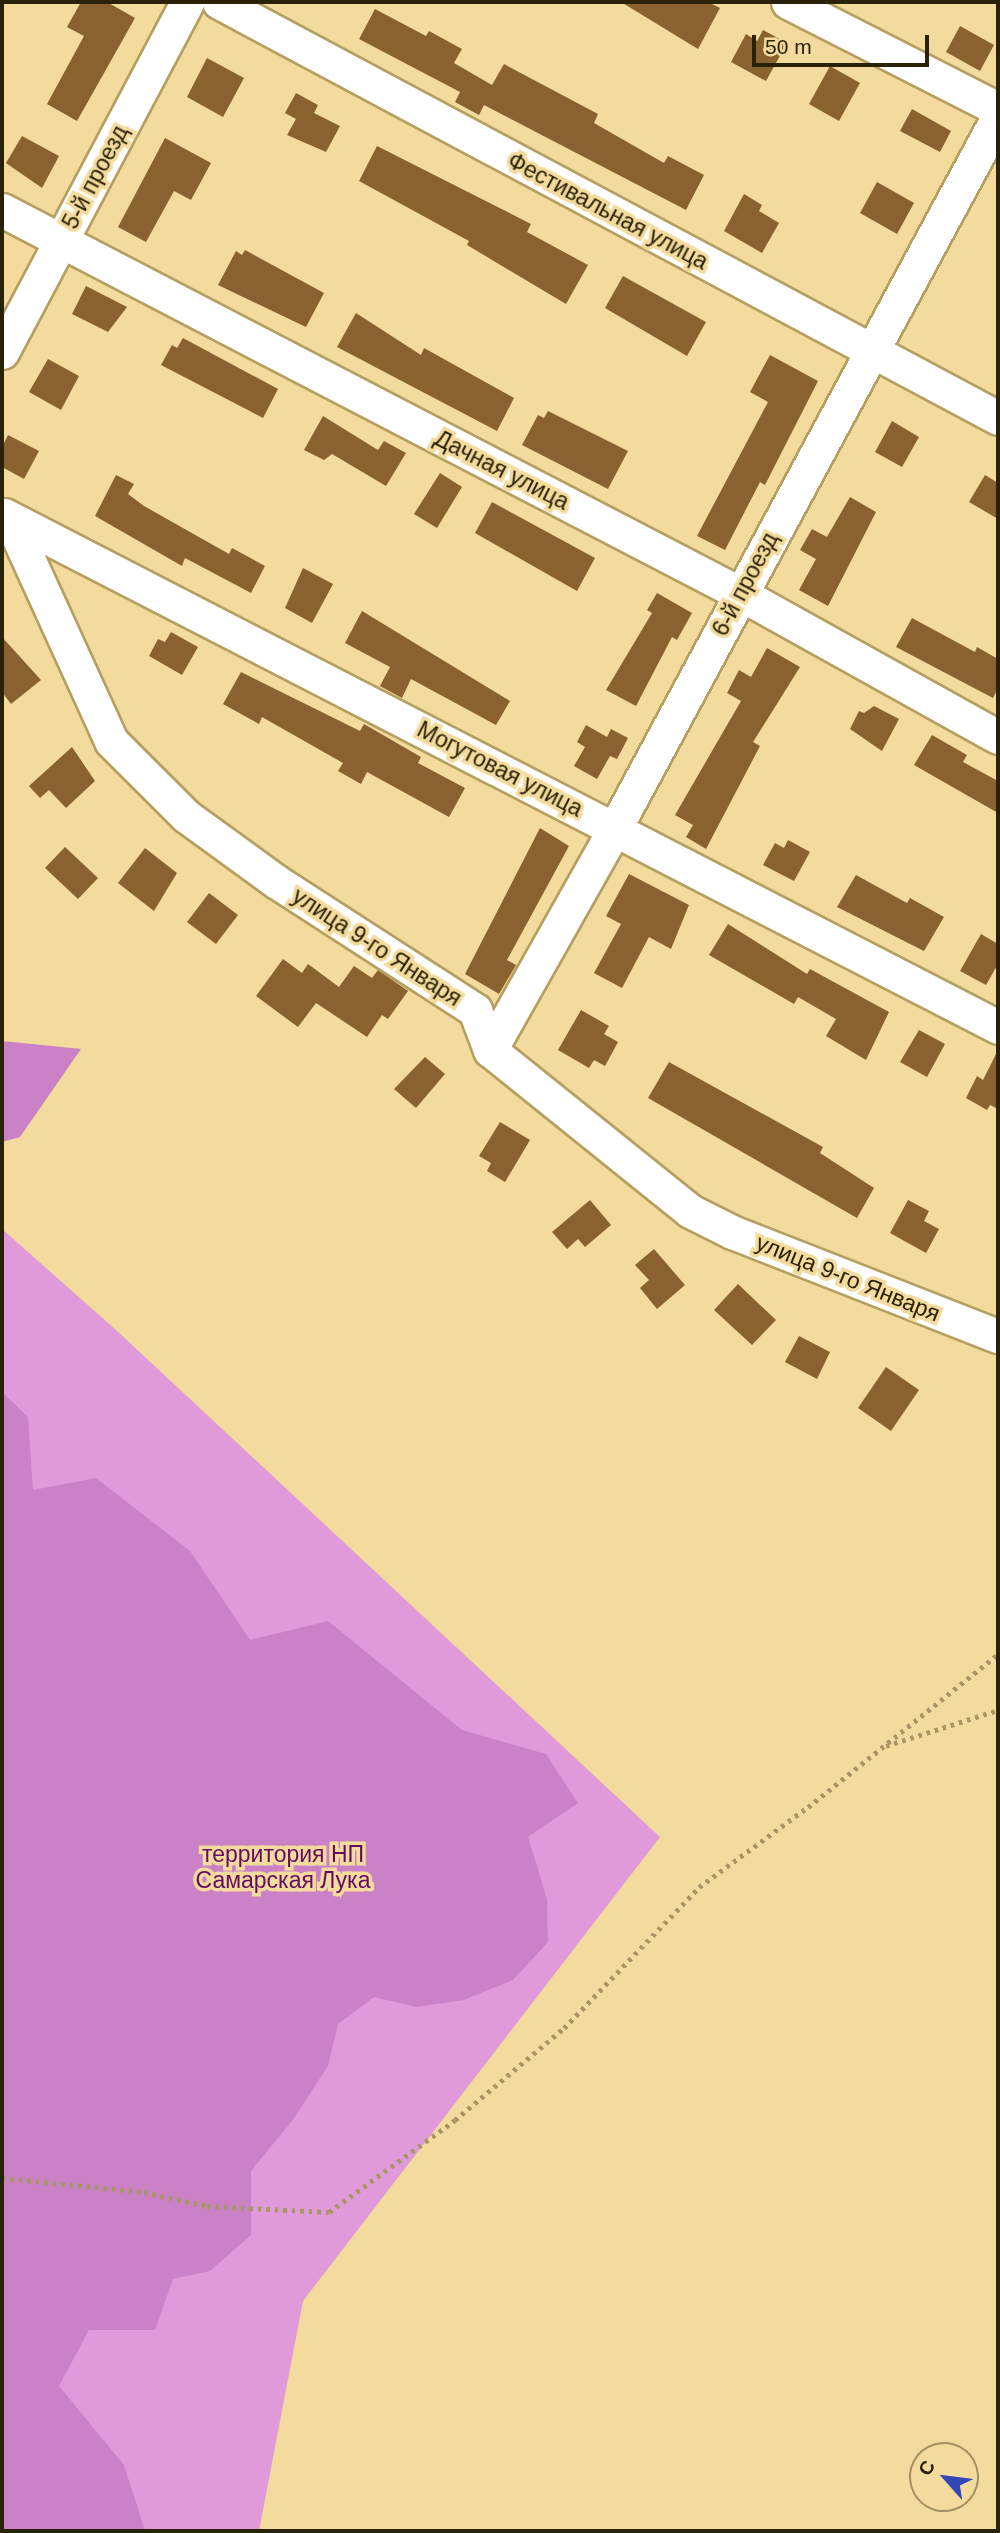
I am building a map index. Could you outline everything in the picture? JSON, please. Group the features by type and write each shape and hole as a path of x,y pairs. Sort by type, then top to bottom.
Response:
{"street":[{"name":"5-й проезд","path":"2,352 187,2"},
{"name":"Фестивальная улица","path":"219,2 998,418"},
{"path":"788,2 998,109"},
{"name":"6-й проезд","path":"490,1050 615,828 739,593 998,117"},
{"name":"Дачная улица","path":"2,210 739,593 998,737"},
{"name":"Могутовая улица","path":"6,516 998,1027"},
{"name":"улица 9-го Января","path":"6,516 111,741 186,816 277,882 475,1010 490,1050 690,1211 732,1232 998,1336"}],"path":[{"path":"2,2178 144,2192 207,2206 329,2212 455,2120 564,2028 699,1887 881,1748 998,1654"},
{"path":"881,1748 998,1710"}],"green space":[{"path":"2,1041 81,1049 20,1137 2,1142"},
{"name":"территория НП Самарская Лука","path":"2,1229 116,1330 660,1837 303,2301 259,2531 2,2531"},
{"name":"территория НП Самарская Лука","path":"2,1392 28,1417 33,1490 96,1478 190,1551 250,1640 328,1621 462,1730 546,1754 578,1803 528,1837 547,1899 548,1942 513,1980 464,2000 416,2007 374,1997 338,2024 328,2066 292,2121 251,2171 251,2235 210,2271 173,2279 155,2330 89,2330 59,2386 124,2465 145,2531 2,2531"}],"building":[{"path":"81,2 107,2 135,18 77,121 47,104 84,36 67,27"},
{"path":"621,2 708,2 720,8 698,49"},
{"path":"375,9 426,36 429,31 462,49 454,63 492,85 504,64 598,114 594,123 664,163 668,156 704,175 686,210 484,105 479,115 455,102 460,92 359,39"},
{"path":"960,26 994,45 980,71 946,52"},
{"path":"763,30 787,43 766,81 731,62 746,34 757,41"},
{"path":"207,58 244,78 223,117 187,97"},
{"path":"830,66 860,83 839,121 809,104"},
{"path":"296,93 318,105 314,113 340,126 326,152 287,135 296,119 285,113"},
{"path":"912,109 951,131 940,152 900,131"},
{"path":"22,136 59,156 42,188 6,163"},
{"path":"165,138 211,163 191,200 174,191 146,242 118,227"},
{"path":"377,146 531,224 527,232 588,265 566,304 467,245 469,241 359,181"},
{"path":"877,182 914,203 897,234 860,213"},
{"path":"744,194 762,205 759,211 779,223 762,253 724,231"},
{"path":"245,250 324,293 306,327 218,285 236,251 242,255"},
{"path":"623,276 706,322 687,356 605,308"},
{"path":"86,286 127,307 108,332 72,314"},
{"path":"356,313 421,355 424,348 514,398 497,431 337,347"},
{"path":"183,338 278,389 263,418 161,365 172,345 177,348"},
{"path":"770,355 818,381 765,485 760,482 725,550 697,536 768,402 750,392"},
{"path":"48,359 79,376 61,410 29,392"},
{"path":"548,411 628,451 608,489 522,445 538,415 544,418"},
{"path":"323,416 378,450 384,441 406,453 386,486 332,454 324,460 304,450"},
{"path":"892,421 919,437 902,467 875,452"},
{"path":"8,435 39,451 24,479 2,467 2,447"},
{"path":"440,473 462,487 437,528 414,514"},
{"path":"116,475 134,484 128,494 144,506 229,554 232,548 265,566 251,593 185,558 182,566 95,516"},
{"path":"985,475 998,483 998,519 969,502"},
{"path":"850,497 876,512 828,606 799,590 816,559 800,550 812,529 827,537"},
{"path":"492,502 595,558 577,591 475,533"},
{"path":"303,568 333,584 312,623 285,608"},
{"path":"657,593 692,613 677,640 672,637 636,706 606,690 652,613 647,610"},
{"path":"362,611 510,701 496,725 411,679 402,698 380,686 390,667 345,643"},
{"path":"912,618 975,652 977,647 998,659 998,688 993,698 896,647"},
{"path":"171,632 198,647 182,675 149,656 158,639 165,642"},
{"path":"2,637 41,680 11,704 2,692"},
{"path":"767,648 800,667 753,742 760,746 706,849 686,837 693,825 675,815 741,701 727,693 739,670 751,677"},
{"path":"241,672 360,731 364,724 421,757 418,763 465,788 449,817 367,772 361,784 338,771 343,763 262,717 259,724 223,704"},
{"path":"874,706 899,719 882,751 850,729 859,711 864,713"},
{"path":"586,725 607,737 611,729 628,738 617,759 610,756 597,779 574,766 585,747 577,742"},
{"path":"932,735 967,755 963,762 998,781 998,813 914,765"},
{"path":"72,747 95,781 66,808 49,790 40,798 29,786"},
{"path":"540,828 569,846 507,960 516,965 499,994 465,974"},
{"path":"788,840 810,852 794,881 763,865 775,843 784,848"},
{"path":"65,847 98,878 78,899 45,868"},
{"path":"145,848 177,873 154,911 118,883"},
{"path":"629,874 689,905 671,949 649,937 622,988 594,973 621,924 606,916"},
{"path":"856,875 907,903 910,898 944,917 924,951 837,907"},
{"path":"209,893 238,915 216,944 187,922"},
{"path":"728,924 807,974 810,969 889,1012 866,1060 826,1036 836,1019 798,997 794,1004 709,955"},
{"path":"981,934 998,944 998,964 986,985 960,971"},
{"path":"283,959 302,973 308,964 339,987 354,966 372,978 378,970 408,991 388,1019 382,1015 367,1037 316,1003 298,1027 256,996"},
{"path":"581,1010 609,1026 604,1034 618,1042 605,1066 594,1060 589,1068 558,1050"},
{"path":"919,1030 945,1044 927,1077 900,1062"},
{"path":"998,1050 998,1109 990,1105 987,1110 966,1098 977,1076 983,1080"},
{"path":"425,1057 445,1074 416,1108 394,1089"},
{"path":"669,1062 823,1147 820,1153 874,1188 857,1218 648,1098"},
{"path":"500,1122 530,1140 505,1182 487,1171 491,1163 479,1156"},
{"path":"590,1200 611,1225 585,1247 578,1239 567,1249 552,1232"},
{"path":"908,1200 929,1211 924,1221 939,1229 926,1253 890,1233"},
{"path":"654,1249 685,1285 657,1309 640,1288 649,1280 635,1265"},
{"path":"738,1284 776,1320 752,1345 714,1310"},
{"path":"799,1336 830,1352 817,1379 785,1362"},
{"path":"886,1367 919,1390 891,1431 858,1408"}]}
